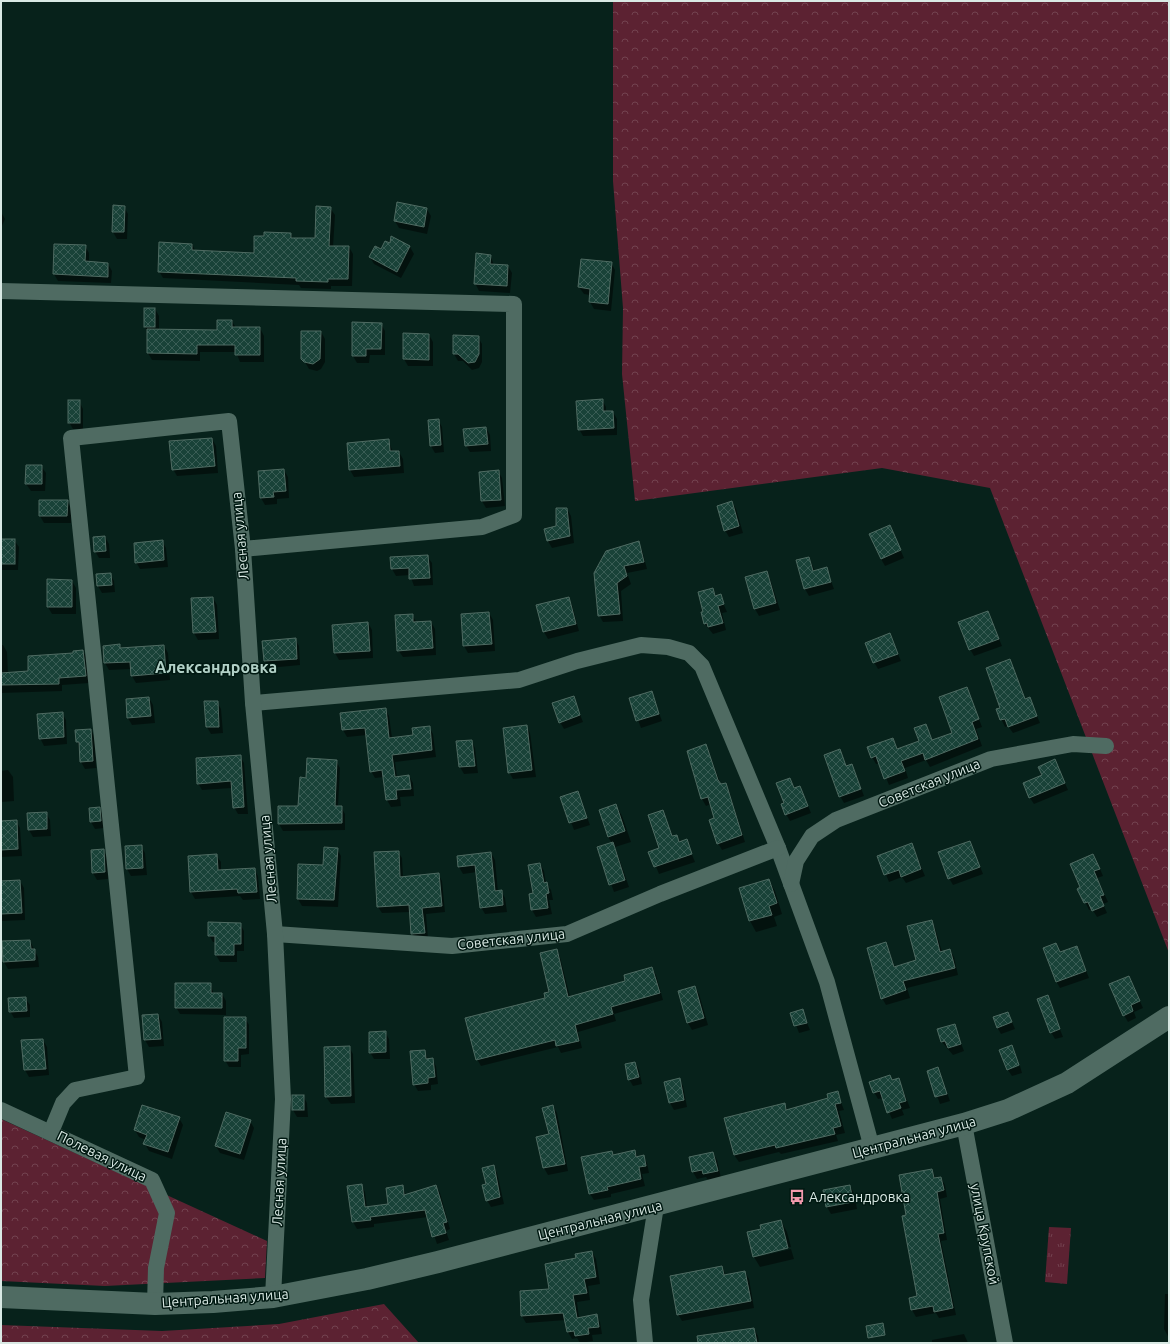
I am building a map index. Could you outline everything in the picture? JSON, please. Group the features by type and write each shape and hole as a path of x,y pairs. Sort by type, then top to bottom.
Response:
{"main road":[{"name":"Центральная улица","path":"1,1297 155,1304 213,1302 274,1297 431,1264 964,1124 1008,1110 1067,1083 1169,1017"}],"street":[{"path":"1,291 514,304 514,515 482,527 242,549"},
{"name":"Лесная улица","path":"51,1132 63,1103 75,1090 137,1077 71,438 228,421 242,549 253,703 275,934 283,1099 274,1297"},
{"path":"253,703 519,680 577,661 641,645 668,647 689,653 702,666 778,848 826,982 872,1148"},
{"name":"Советская улица","path":"791,884 796,861 812,836 836,820 991,759 1073,744 1106,746"},
{"name":"Советская улица","path":"275,934 452,946 567,934 660,894 778,848"},
{"name":"Полевая улица","path":"1,1110 152,1180 167,1213 156,1268 155,1304"},
{"name":"улица Крупской","path":"964,1124 1005,1343"},
{"path":"645,1343 642,1300 656,1206"}],"green space":[{"path":"613,1 1169,1 1169,953 990,488 882,468 635,501 622,374 623,308 613,181"},
{"path":"1,1119 267,1241 265,1278 105,1286 1,1281"},
{"path":"1049,1227 1071,1228 1067,1284 1045,1282"},
{"path":"384,1304 419,1343 1,1343 1,1325 162,1331 279,1324"}],"building":[{"path":"397,202 427,208 424,227 394,221"},
{"path":"113,205 125,206 124,232 112,232"},
{"path":"316,206 331,207 329,246 349,246 348,279 328,279 328,282 296,281 296,278 158,272 159,242 192,244 192,250 254,253 254,236 264,236 264,232 291,233 291,238 315,238"},
{"path":"391,236 410,246 397,272 369,257 375,246 381,249 385,241 390,243"},
{"path":"54,244 86,245 85,261 108,263 108,277 53,274"},
{"path":"476,253 491,255 490,264 508,265 507,286 474,284"},
{"path":"581,259 612,262 608,304 589,302 590,289 578,287"},
{"path":"144,308 155,308 155,327 144,327"},
{"path":"217,320 232,320 232,327 260,327 260,355 235,355 235,345 197,345 197,354 147,353 147,329 217,330"},
{"path":"352,322 382,323 381,349 366,349 366,356 352,356"},
{"path":"301,331 321,331 320,359 313,364 304,362 301,359"},
{"path":"403,333 429,334 429,360 403,359"},
{"path":"453,335 479,336 479,354 475,362 468,363 458,354 453,354"},
{"path":"603,399 603,411 613,411 614,428 578,430 576,401"},
{"path":"68,400 80,400 80,423 68,423"},
{"path":"439,419 441,445 430,446 428,420"},
{"path":"486,427 488,444 465,446 463,429"},
{"path":"212,438 215,466 172,470 169,441"},
{"path":"389,439 390,451 399,451 400,466 349,470 347,443"},
{"path":"26,465 42,465 42,484 25,484"},
{"path":"284,469 286,491 273,492 274,497 260,498 258,471"},
{"path":"499,470 501,500 481,501 479,472"},
{"path":"39,500 68,500 67,516 39,516"},
{"path":"732,501 739,526 724,531 717,506"},
{"path":"556,508 567,508 570,536 547,541 544,529 556,526"},
{"path":"890,525 901,550 881,559 869,534"},
{"path":"105,536 106,551 94,552 93,537"},
{"path":"1,539 15,539 15,564 1,564"},
{"path":"163,540 164,560 135,563 134,543"},
{"path":"639,541 644,562 624,566 627,576 617,583 620,614 598,616 594,573 606,551"},
{"path":"428,555 430,578 409,579 409,568 391,569 390,557"},
{"path":"809,557 813,571 827,567 831,582 804,589 796,560"},
{"path":"767,571 776,603 754,609 745,577"},
{"path":"111,573 112,585 97,586 96,574"},
{"path":"47,579 72,580 72,607 47,607"},
{"path":"713,588 715,596 721,594 724,604 718,606 723,623 708,627 707,623 704,624 701,612 703,612 698,592"},
{"path":"213,597 216,632 193,633 191,598"},
{"path":"569,597 576,624 543,632 536,605"},
{"path":"988,611 999,639 969,650 958,622"},
{"path":"489,612 492,644 463,646 461,614"},
{"path":"413,614 413,622 431,621 433,648 397,651 395,615"},
{"path":"368,622 370,651 334,653 332,625"},
{"path":"890,633 898,654 873,663 865,643"},
{"path":"296,638 297,659 264,661 262,641"},
{"path":"120,644 120,648 164,645 166,673 131,676 130,662 104,663 103,646"},
{"path":"83,650 86,676 59,678 59,684 1,685 1,673 28,671 28,656 73,653 73,651"},
{"path":"1010,659 1025,699 1030,697 1037,716 1008,727 1005,719 1000,720 996,709 1000,708 986,668"},
{"path":"967,687 979,719 972,722 978,739 925,760 923,753 901,761 905,771 884,779 876,756 871,758 867,747 893,738 897,749 919,741 914,728 926,724 932,740 952,733 939,697"},
{"path":"652,691 659,714 636,721 629,698"},
{"path":"574,696 580,715 559,723 552,703"},
{"path":"149,697 151,716 127,718 126,699"},
{"path":"204,701 218,701 219,727 206,727"},
{"path":"386,708 389,738 413,735 412,728 430,726 432,750 392,755 395,777 409,775 411,789 396,790 397,799 386,800 382,770 370,772 365,728 342,730 340,713"},
{"path":"63,712 64,737 39,739 37,714"},
{"path":"527,725 532,770 508,773 503,728"},
{"path":"91,729 93,761 80,762 79,742 76,742 75,730"},
{"path":"472,740 475,766 459,767 456,741"},
{"path":"706,744 718,780 721,784 726,783 742,835 717,844 709,820 714,818 708,797 701,799 687,751"},
{"path":"840,749 846,766 852,764 861,789 839,797 824,755"},
{"path":"241,755 244,807 233,808 231,781 197,784 196,758"},
{"path":"307,758 337,760 335,806 342,806 342,823 278,824 278,806 298,806 300,777 306,778"},
{"path":"1055,759 1065,783 1029,798 1023,783 1042,775 1038,767"},
{"path":"790,778 794,788 800,786 808,806 785,815 781,804 784,803 776,783"},
{"path":"578,791 587,818 569,823 560,797"},
{"path":"616,804 625,831 608,837 599,810"},
{"path":"100,807 101,821 90,822 89,808"},
{"path":"663,810 672,836 677,835 679,842 687,839 692,854 654,867 648,852 659,848 648,815"},
{"path":"47,812 47,829 28,830 27,813"},
{"path":"17,820 18,849 1,850 1,821"},
{"path":"970,841 980,867 948,879 938,852"},
{"path":"613,842 625,880 609,885 597,847"},
{"path":"912,843 921,869 901,877 899,870 884,875 877,856"},
{"path":"142,845 143,868 126,869 125,846"},
{"path":"324,847 338,848 334,900 297,899 298,864 323,865"},
{"path":"104,849 105,872 92,873 91,850"},
{"path":"399,851 400,877 439,873 442,906 422,908 425,933 411,934 409,905 377,907 374,852"},
{"path":"491,852 495,891 502,890 503,905 480,908 475,865 458,867 457,856"},
{"path":"217,854 218,870 255,868 257,892 238,893 237,889 190,892 188,856"},
{"path":"1093,854 1100,869 1094,871 1104,895 1100,896 1104,906 1092,911 1088,902 1084,903 1077,889 1080,887 1070,864"},
{"path":"540,863 544,883 547,882 549,893 546,894 548,908 531,910 529,894 533,893 528,865"},
{"path":"769,879 777,903 769,906 772,915 749,921 739,888"},
{"path":"20,880 22,913 1,914 1,881"},
{"path":"932,920 940,952 950,949 955,968 903,981 906,990 881,999 867,948 886,942 894,967 916,960 907,926"},
{"path":"208,922 241,923 241,944 234,944 234,955 215,955 215,936 208,936"},
{"path":"30,940 31,949 35,949 35,960 3,962 2,941"},
{"path":"1056,943 1060,952 1077,946 1086,971 1056,982 1043,948"},
{"path":"557,949 568,997 625,981 624,975 652,967 660,993 611,1007 613,1014 575,1025 579,1041 556,1046 555,1040 476,1060 465,1018 545,998 544,993 549,992 540,953"},
{"path":"1129,976 1140,1001 1131,1005 1133,1011 1123,1016 1109,984"},
{"path":"175,983 211,983 211,993 222,993 222,1008 175,1008"},
{"path":"695,986 704,1018 687,1023 678,991"},
{"path":"1048,995 1060,1029 1050,1033 1037,999"},
{"path":"26,997 27,1011 9,1012 8,998"},
{"path":"803,1009 807,1023 794,1026 790,1013"},
{"path":"1008,1012 1012,1022 997,1028 993,1017"},
{"path":"158,1014 161,1039 144,1040 142,1015"},
{"path":"224,1017 246,1017 246,1048 238,1048 238,1061 224,1061"},
{"path":"955,1024 961,1044 948,1048 945,1041 941,1042 937,1029"},
{"path":"386,1031 386,1052 369,1053 369,1032"},
{"path":"43,1039 46,1069 24,1070 21,1040"},
{"path":"1012,1045 1019,1065 1007,1070 999,1050"},
{"path":"350,1046 351,1096 325,1097 324,1047"},
{"path":"425,1050 426,1059 433,1058 435,1077 428,1078 428,1083 413,1085 410,1051"},
{"path":"635,1062 639,1077 628,1080 625,1064"},
{"path":"938,1067 947,1094 935,1097 927,1071"},
{"path":"890,1075 892,1080 899,1078 906,1101 899,1103 901,1108 887,1113 880,1091 873,1093 869,1082"},
{"path":"680,1078 684,1100 669,1103 664,1082"},
{"path":"838,1091 841,1103 835,1104 841,1126 833,1128 835,1134 776,1148 775,1145 734,1155 724,1118 785,1103 786,1110 828,1098 827,1094"},
{"path":"292,1095 304,1095 304,1110 292,1110"},
{"path":"142,1105 180,1117 168,1152 143,1144 147,1135 134,1130"},
{"path":"553,1105 565,1164 543,1168 536,1137 549,1134 542,1108"},
{"path":"226,1112 251,1120 240,1154 215,1146"},
{"path":"635,1150 636,1157 644,1155 646,1166 639,1167 641,1179 607,1187 608,1190 589,1194 581,1157 612,1151 613,1155"},
{"path":"713,1152 718,1171 703,1174 702,1170 692,1172 689,1157"},
{"path":"494,1165 500,1197 486,1201 482,1185 486,1184 482,1168"},
{"path":"932,1169 934,1178 941,1177 944,1190 937,1192 944,1233 938,1234 953,1308 934,1312 933,1306 911,1310 909,1298 917,1296 902,1216 906,1215 899,1175"},
{"path":"362,1184 365,1207 388,1204 386,1188 403,1185 404,1195 436,1185 447,1222 443,1223 446,1233 432,1237 425,1210 370,1217 371,1220 352,1222 347,1186"},
{"path":"850,1185 853,1202 826,1207 823,1190"},
{"path":"781,1220 788,1248 753,1257 747,1232 761,1229 760,1225"},
{"path":"592,1251 596,1277 584,1279 587,1293 573,1295 577,1318 597,1314 599,1327 588,1328 589,1334 575,1336 574,1331 567,1332 563,1313 521,1316 520,1291 549,1289 545,1264 576,1258 575,1254"},
{"path":"722,1266 724,1275 745,1271 751,1301 677,1315 670,1276"},
{"path":"883,1323 885,1335 868,1338 866,1326"},
{"path":"754,1328 757,1343 698,1343 697,1336"}],"place":[{"name":"Александровка","path":"797,1197"}],"district":[{"name":"Александровка","path":"216,667"}]}
